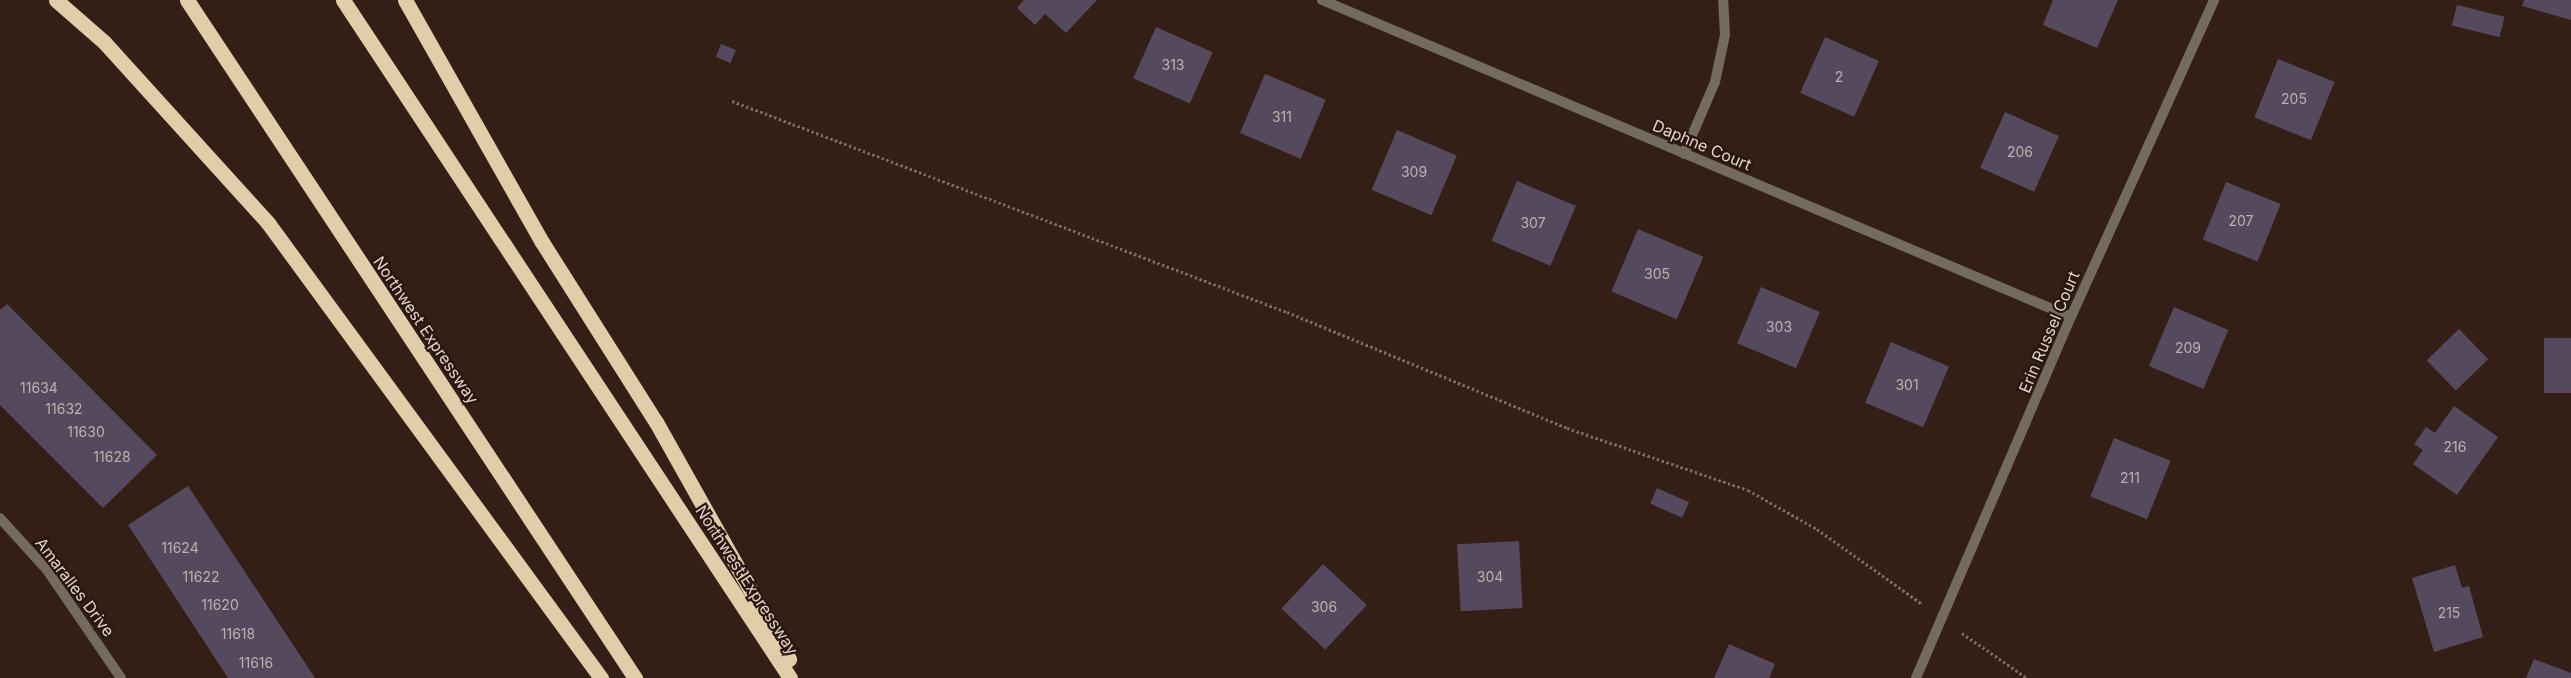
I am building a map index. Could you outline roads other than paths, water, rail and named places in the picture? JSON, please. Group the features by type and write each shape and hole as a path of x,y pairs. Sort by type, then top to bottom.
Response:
{"highway":[{"path":"56,0 104,42 268,223 601,678"},
{"name":"Northwest Expressway","path":"187,0 635,678"},
{"name":"Northwest Expressway","path":"343,0 790,678"},
{"path":"405,0 542,242 656,422 799,678"}],"street":[{"name":"Daphne Court","path":"1322,0 2071,317"},
{"path":"1684,154 1714,82 1725,35 1723,0"},
{"name":"Erin Russel Court","path":"1916,678 1943,619 2071,317 2214,0"},
{"name":"Amaralles Drive","path":"0,518 47,570 121,678"}]}
